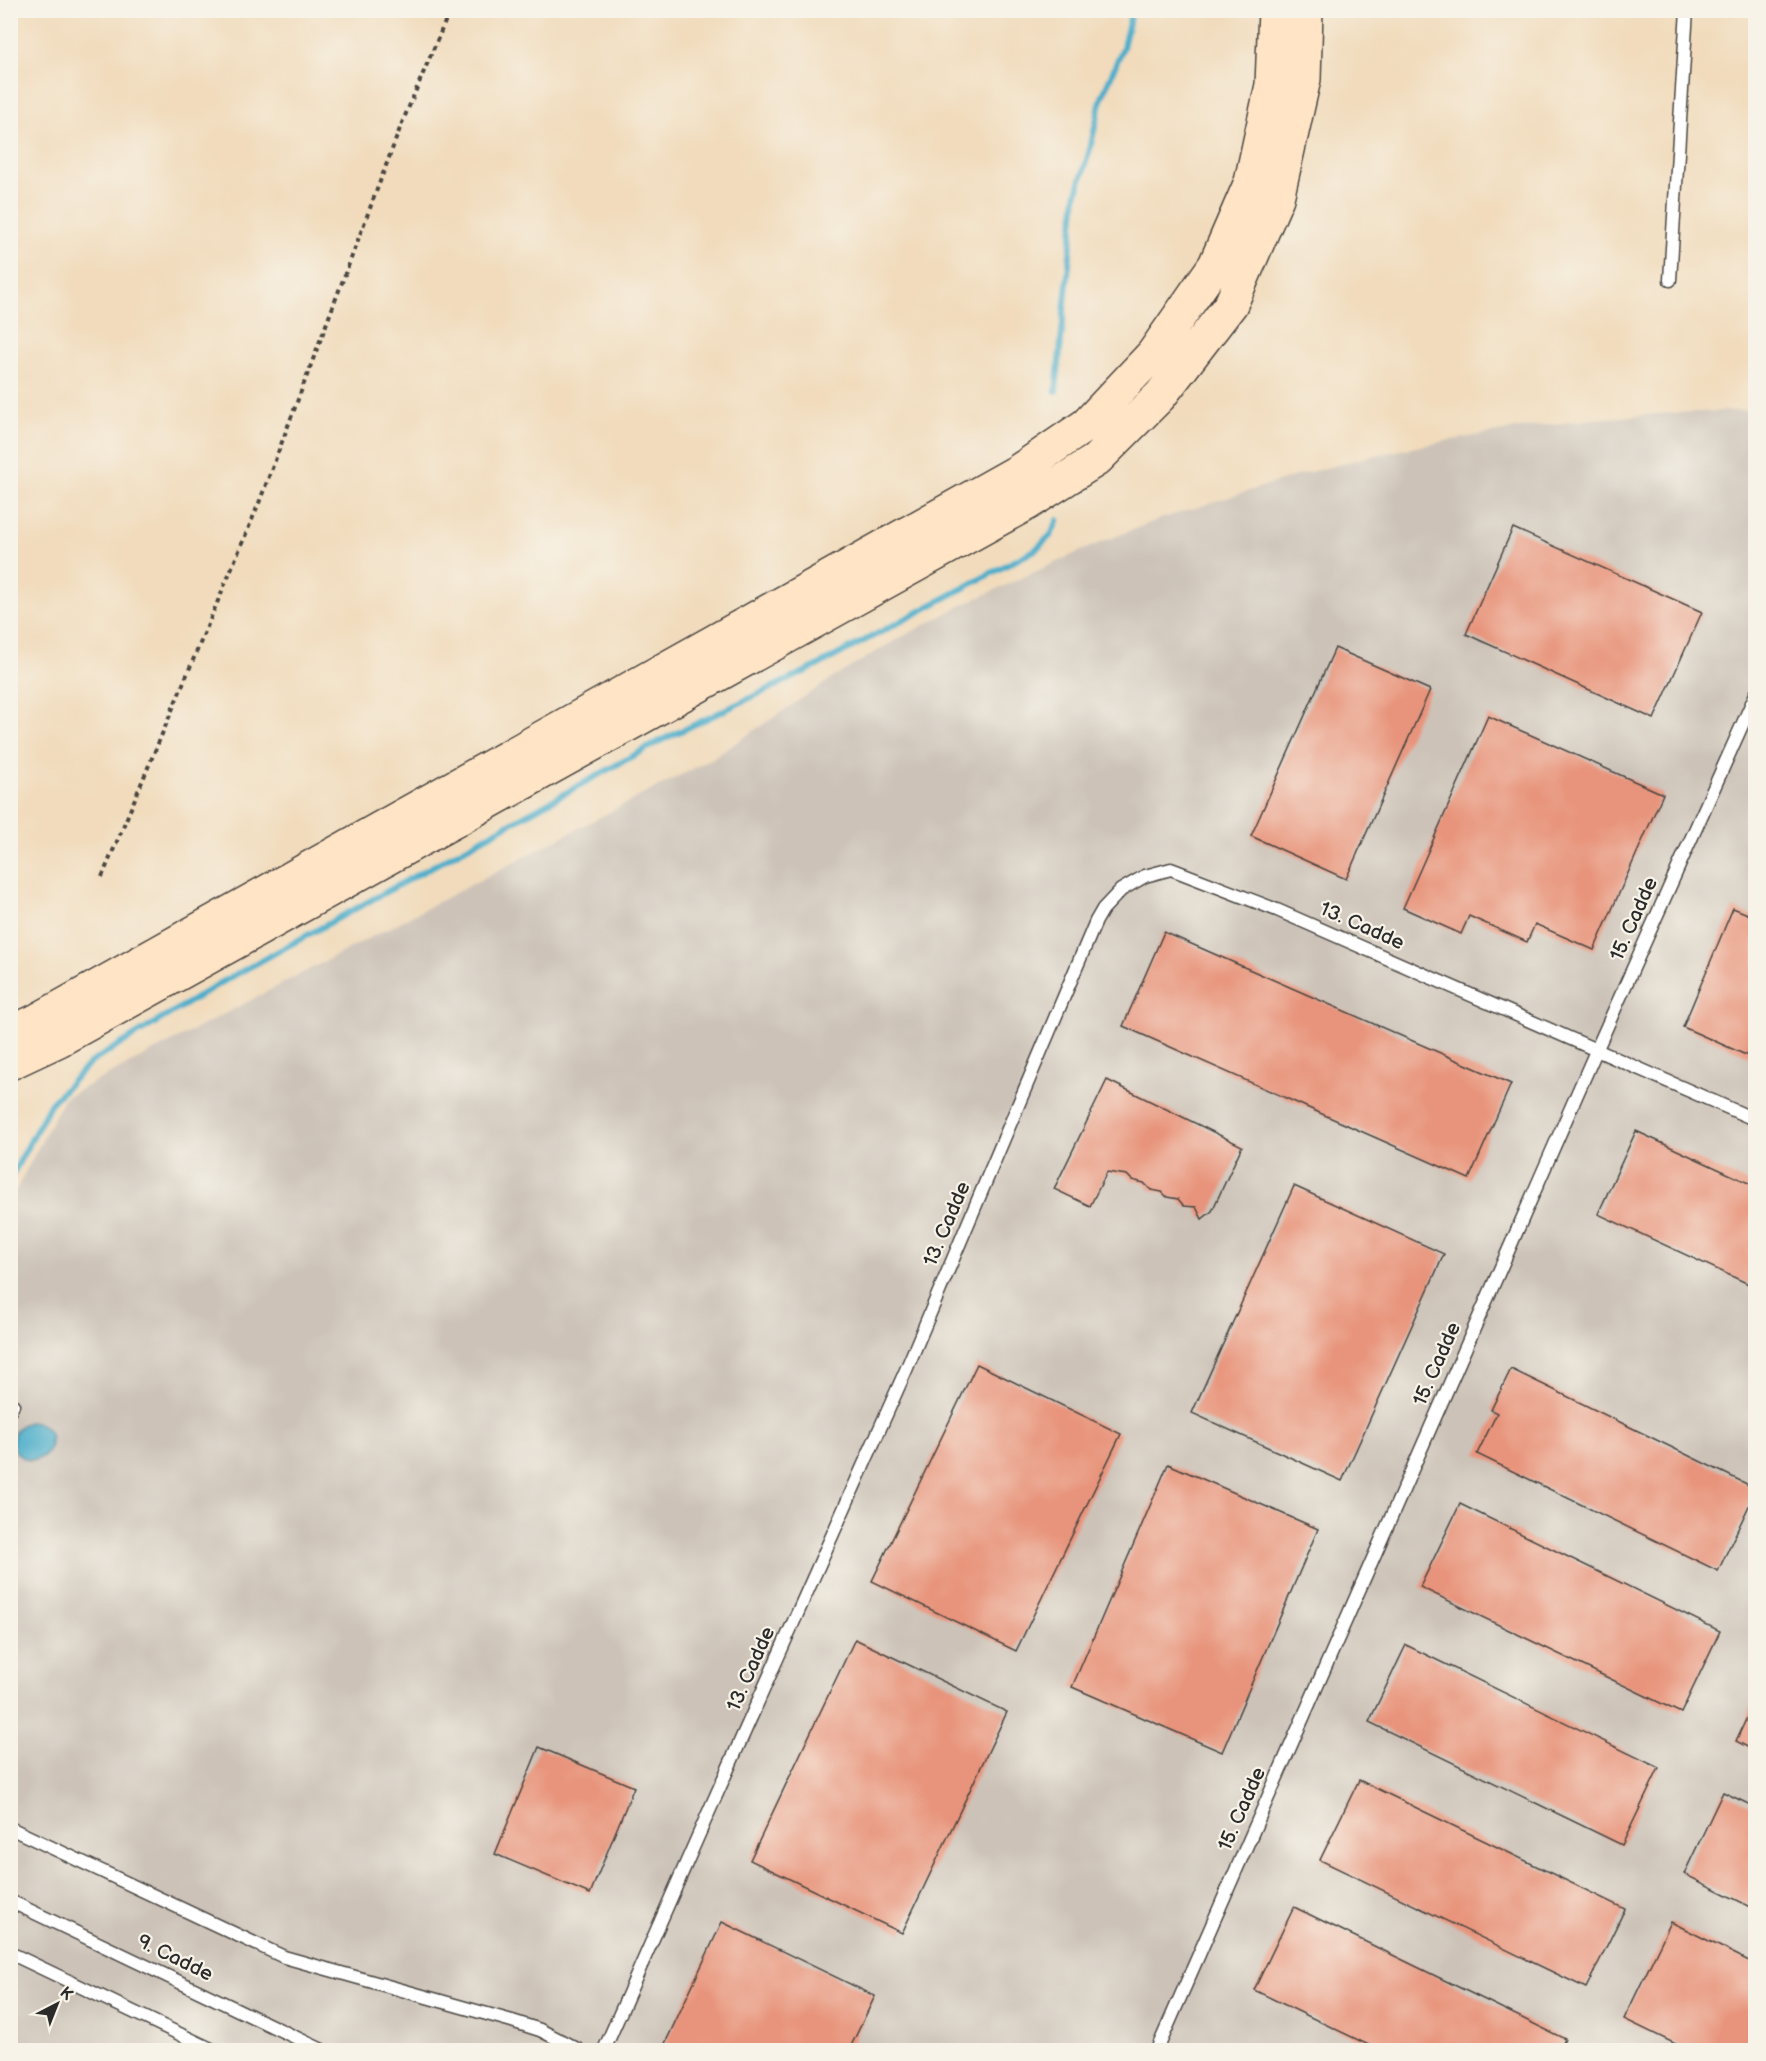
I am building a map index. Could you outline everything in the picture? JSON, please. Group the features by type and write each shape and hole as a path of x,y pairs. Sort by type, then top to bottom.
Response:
{"street":[{"path":"10,1033 46,1016 1017,472 1086,425 1153,354 1215,265 1251,182 1272,85 1275,10"},
{"path":"10,1063 59,1040 1018,509 1096,460 1160,396 1231,304 1277,198 1304,79 1306,10"}],"lane":[{"path":"1670,280 1687,10"},
{"name":"15. Cadde","path":"1157,2050 1755,694"},
{"name":"13. Cadde","path":"604,2050 901,1381 1096,921 1121,890 1145,876 1171,869 1277,910 1755,1120"},
{"path":"10,1828 284,1958 512,2021 540,2030 579,2050"},
{"name":"9. Cadde","path":"10,1901 322,2050"},
{"path":"10,1953 213,2050"}],"path":[{"path":"102,877 259,503 402,123 450,10"}],"shaded area":[{"path":"1755,410 1755,2050 11,2050 10,1201 64,1098 713,758 834,677 896,640 960,606 1092,546 1160,519 1299,475 1372,456 1521,428 1671,413"}],"water":[{"path":"32,1422 39,1423 45,1428 50,1434 50,1448 45,1454 39,1459 32,1460 25,1459 19,1454 14,1448 13,1441 14,1434 19,1428 25,1423"}],"building":[{"path":"1513,528 1702,612 1654,719 1466,634"},
{"path":"1335,648 1430,690 1346,879 1251,836"},
{"path":"1488,716 1663,794 1594,950 1535,924 1527,942 1469,916 1461,934 1403,908"},
{"path":"1733,908 1755,917 1755,1059 1683,1027"},
{"path":"1164,932 1511,1084 1469,1179 1123,1026"},
{"path":"1107,1080 1242,1146 1212,1211 1202,1219 1196,1207 1184,1206 1178,1199 1151,1190 1144,1183 1132,1180 1127,1175 1107,1172 1090,1206 1054,1189"},
{"path":"1636,1131 1755,1186 1755,1287 1598,1214"},
{"path":"1294,1186 1444,1254 1342,1481 1192,1413"},
{"path":"977,1364 1121,1434 1016,1651 872,1581"},
{"path":"1511,1369 1755,1488 1755,1493 1718,1571 1477,1454 1497,1413 1491,1410"},
{"path":"1168,1464 1318,1529 1222,1752 1072,1687"},
{"path":"1460,1504 1720,1631 1681,1713 1420,1587"},
{"path":"855,1639 1007,1712 902,1933 750,1860"},
{"path":"1406,1645 1659,1768 1622,1845 1369,1722"},
{"path":"1755,1700 1755,1751 1736,1741"},
{"path":"539,1747 634,1787 590,1894 495,1854"},
{"path":"1359,1780 1625,1909 1586,1988 1320,1860"},
{"path":"1723,1792 1755,1807 1755,1909 1684,1874"},
{"path":"1294,1907 1565,2039 1559,2050 1379,2050 1254,1990"},
{"path":"722,1922 875,1996 849,2050 662,2050"},
{"path":"1671,1922 1755,1964 1755,2050 1688,2050 1624,2019"}],"waterway":[{"path":"1056,391 1076,196 1101,100 1123,47 1132,10"},
{"path":"10,1179 51,1103 90,1063 217,985 660,741 815,667 1035,550 1051,535 1058,520"}]}
